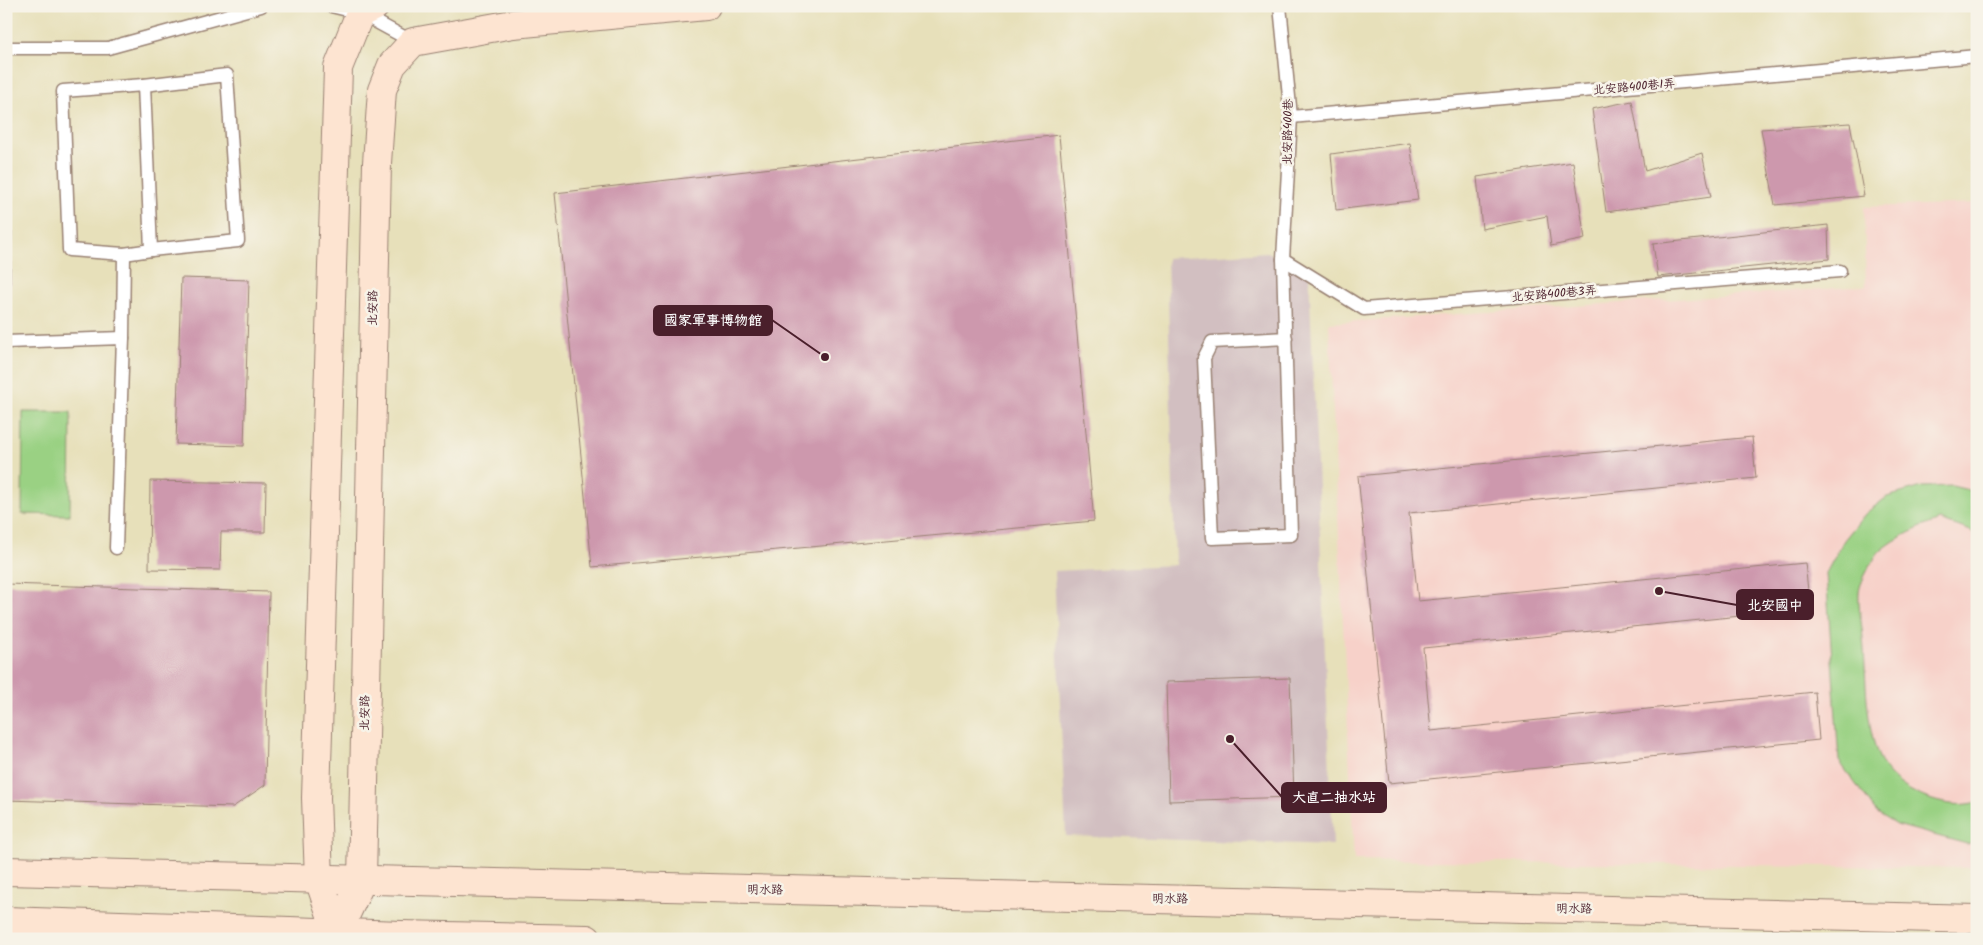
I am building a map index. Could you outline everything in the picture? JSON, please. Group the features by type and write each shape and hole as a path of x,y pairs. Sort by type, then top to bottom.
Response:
{"main road":[{"path":"413,42 512,24 706,6"},
{"path":"337,933 319,879 316,798 338,68 364,9"},
{"name":"北安路","path":"337,933 362,880 376,163 382,90 392,65 413,42"},
{"path":"6,871 362,880"},
{"name":"明水路","path":"362,880 1977,919"},
{"path":"6,921 337,933 587,939"}],"lane":[{"path":"6,48 108,48 261,6"},
{"path":"331,6 364,9 413,42"},
{"name":"北安路400巷","path":"1280,6 1291,117 1283,259 1286,338 1291,535 1212,538 1204,358 1212,342 1286,338"},
{"name":"北安路400巷1弄","path":"1291,117 1977,56"},
{"path":"227,75 238,241 151,250 124,254 69,250 63,92 144,86 227,75"},
{"path":"144,86 151,250"},
{"path":"116,548 124,254"},
{"name":"北安路400巷3弄","path":"1283,259 1364,309 1840,272"},
{"path":"6,342 123,338"}],"shaded area":[{"path":"1977,203 1977,868 1354,860 1329,323 1866,286 1864,207"},
{"path":"1268,252 1309,274 1333,845 1066,836 1054,571 1175,565 1167,258"}],"green space":[{"path":"23,412 71,412 70,515 22,514"},
{"path":"1952,486 1977,492 1977,536 1971,531 1940,520 1903,536 1885,548 1873,561 1861,584 1859,604 1869,717 1881,762 1898,782 1923,797 1951,804 1977,802 1977,841 1967,844 1897,825 1876,812 1839,761 1826,573 1844,540 1866,513 1887,497 1922,487"}],"building":[{"path":"1632,101 1645,171 1702,153 1711,197 1606,212 1592,109"},
{"path":"1850,123 1864,196 1775,205 1761,129"},
{"path":"1059,135 1094,521 592,567 555,193"},
{"path":"1410,143 1418,200 1336,210 1331,154"},
{"path":"1573,162 1585,239 1551,246 1547,216 1482,229 1477,177"},
{"path":"1828,225 1829,259 1658,277 1653,244"},
{"path":"6,231 12,231 9,311 6,311"},
{"path":"181,278 249,280 244,446 176,444"},
{"path":"1752,437 1756,478 1409,513 1418,601 1805,563 1810,609 1423,648 1431,731 1815,692 1819,740 1389,783 1358,476"},
{"path":"150,481 266,483 265,532 221,532 220,570 149,569"},
{"path":"6,584 269,592 265,785 233,807 6,800"},
{"path":"1290,678 1294,797 1169,801 1166,682"}],"place":[{"name":"國家軍事博物館","path":"825,357"},
{"name":"北安國中","path":"1659,591"},
{"name":"大直二抽水站","path":"1230,739"}]}
